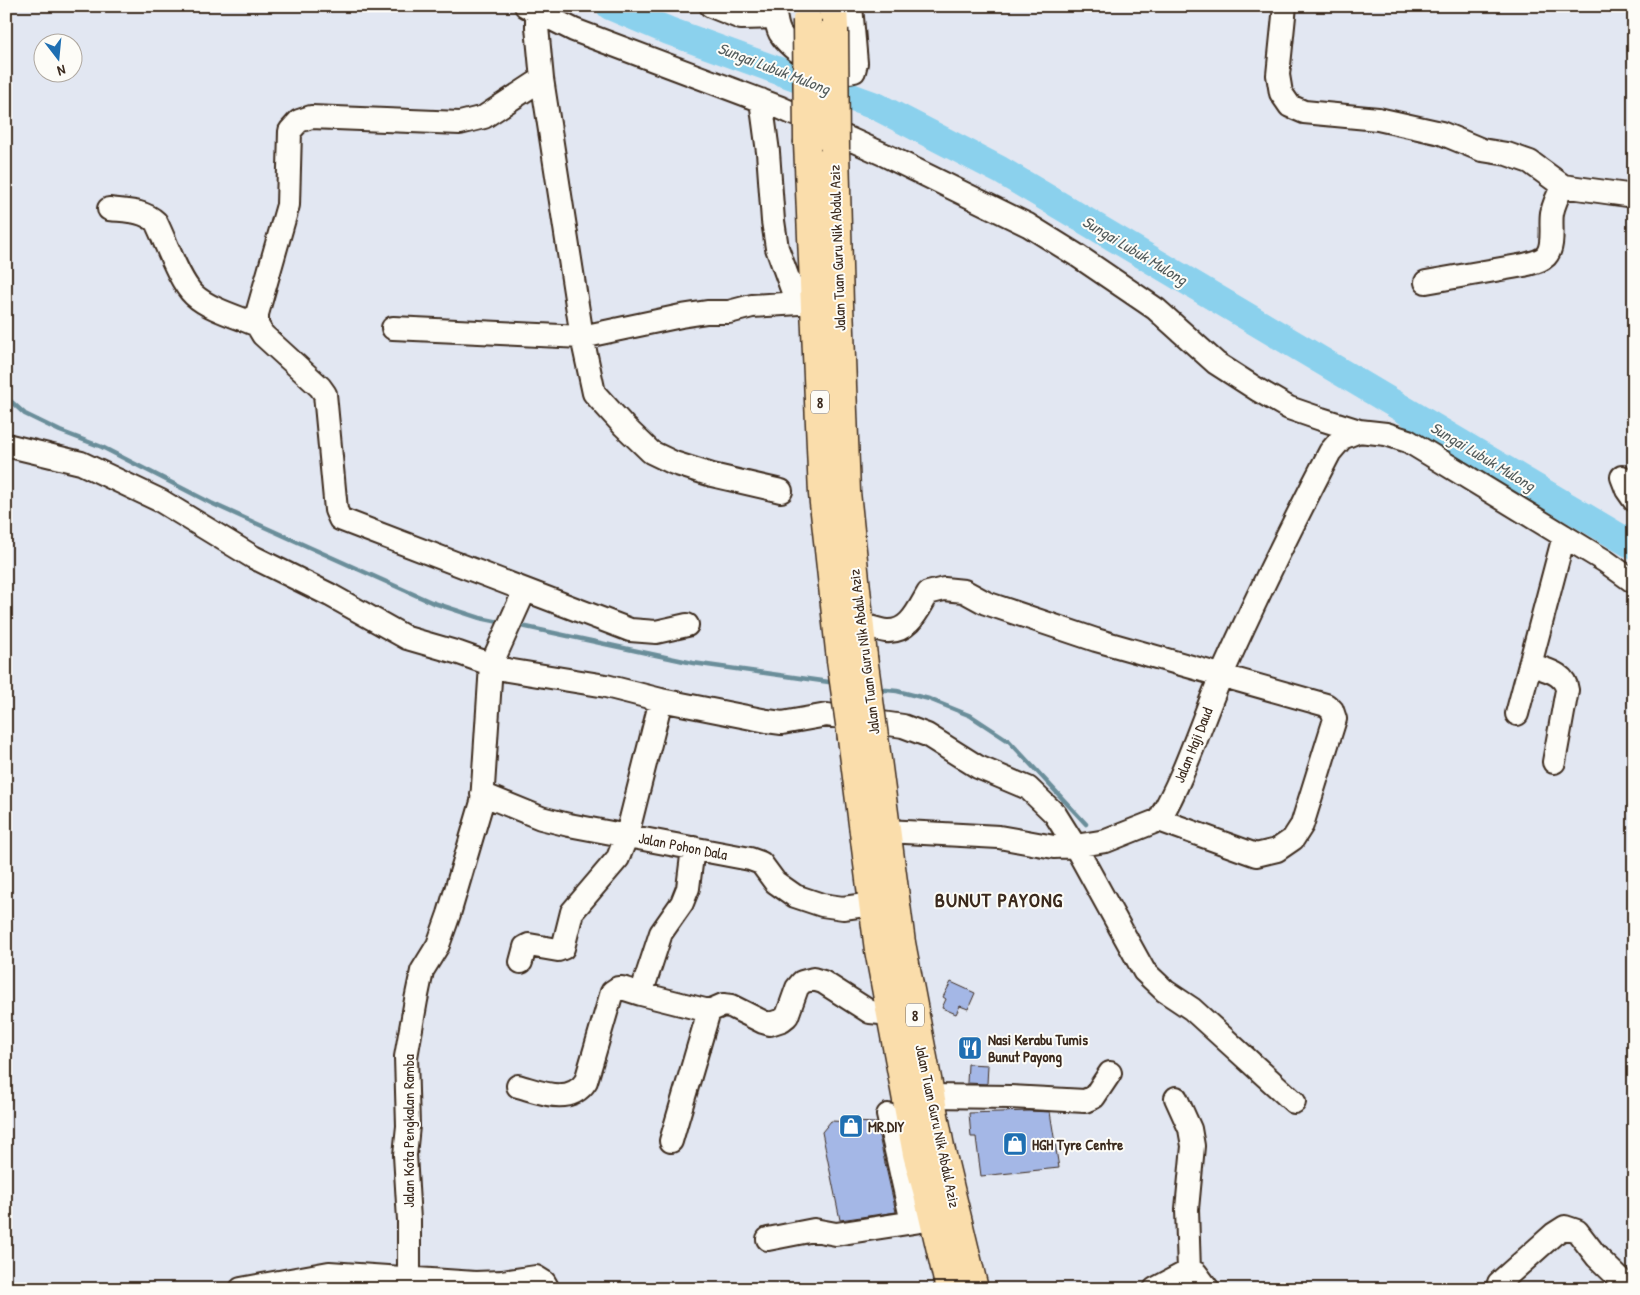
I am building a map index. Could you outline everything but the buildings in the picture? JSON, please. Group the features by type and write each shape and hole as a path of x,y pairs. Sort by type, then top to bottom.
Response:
{"main road":[{"name":"Jalan Tuan Guru Nik Abdul Aziz","path":"807,13 810,303 823,494 852,659 863,738 873,904 879,950 917,1154 927,1190 923,1220 950,1289"},
{"name":"Jalan Tuan Guru Nik Abdul Aziz","path":"834,17 834,150 838,305 846,492 859,624 852,659"},
{"name":"Jalan Tuan Guru Nik Abdul Aziz","path":"863,738 886,830 901,943 930,1096 974,1289"},
{"path":"927,1190 929,1171 935,1164 944,1161"}],"street":[{"path":"710,6 741,18 775,11 779,32 801,55 817,64 848,73 854,71 856,63 851,6"},
{"path":"1285,6 1278,76 1281,93 1290,106 1304,112 1378,119 1441,133 1482,150 1507,154 1530,162 1563,186 1634,196"},
{"path":"533,8 542,79 582,337 594,393 624,426 652,452 674,463 712,475 781,491"},
{"path":"533,8 574,30 760,100 885,155 1028,225 1078,256 1156,309 1216,363 1258,390 1289,408 1360,431 1386,434 1408,440 1606,561 1634,582"},
{"path":"542,79 484,117 460,123 311,117 299,120 290,131 288,205 257,314 257,325 263,335 320,387 325,394 336,510 340,519 630,630 656,632 687,625"},
{"path":"760,100 768,152 777,248 793,292 810,303"},
{"path":"1426,282 1524,265 1538,261 1547,255 1550,246 1552,212 1563,186"},
{"path":"109,209 142,213 151,217 156,222 181,274 194,295 207,304 257,325"},
{"path":"393,328 582,337 690,315 729,312 752,306 810,303"},
{"name":"Jalan Haji Daud","path":"1159,820 1179,782 1222,676 1269,572 1330,452 1342,438 1360,431"},
{"path":"6,445 81,464 161,501 253,557 330,595 407,638 459,653 491,665 507,670 606,686 661,700 782,723 827,715 903,726 927,735 978,767 1028,788 1055,814 1075,846 1144,971 1165,991 1192,1009 1294,1102"},
{"path":"1622,477 1634,500"},
{"path":"1517,714 1564,536"},
{"path":"859,624 888,631 902,628 911,621 928,593 944,589 964,591 986,603 1096,640 1326,704 1332,710 1335,719 1302,825 1293,839 1277,850 1256,855 1159,820 1106,841 1054,847 999,837 886,830"},
{"name":"Jalan Kota Pengkalan Ramba","path":"409,1280 409,1220 405,1155 408,1126 406,1057 422,972 438,945 480,809 491,665 525,590"},
{"path":"1530,664 1560,675 1566,683 1567,690 1554,762"},
{"path":"521,962 525,947 528,946 558,950 563,948 572,912 618,858 627,836 661,700"},
{"name":"Jalan Pohon Dala","path":"482,794 541,818 569,825 750,858 761,863 779,886 795,896 822,905 842,908 873,904"},
{"path":"642,994 660,933 682,903 688,888 692,848"},
{"path":"518,1086 551,1096 574,1094 581,1089 586,1082 612,992 618,988 709,1011 723,1006 731,1006 770,1024 787,1016 797,988 802,982 813,979 823,982 870,1012 891,1014"},
{"path":"671,1141 709,1011"},
{"path":"930,1096 1010,1097 1085,1101 1094,1097 1110,1073"},
{"path":"1176,1098 1190,1129 1193,1146 1188,1209 1189,1271"},
{"path":"768,1239 814,1230 836,1234 923,1220 888,1115"},
{"path":"1494,1287 1554,1234 1565,1227 1577,1231 1597,1257 1630,1289"},
{"path":"1155,1289 1189,1271 1196,1273 1208,1289"},
{"path":"241,1289 329,1273 475,1284 536,1277 544,1282 548,1289"}],"waterway":[{"name":"Sungai Lubuk Mulong","path":"610,6 669,31 878,107 1000,170 1634,546"},
{"path":"6,397 25,414 60,431 102,447 211,503 431,602 480,618 504,623"},
{"path":"517,625 693,663 836,683"},
{"path":"876,689 897,691 929,699 971,716 1009,741 1086,824"}],"place":[{"name":"Nasi Kerabu Tumis Bunut Payong","path":"970,1048"},
{"name":"MR.DIY","path":"851,1126"},
{"name":"HGH Tyre Centre","path":"1015,1144"}],"district":[{"name":"BUNUT PAYONG","path":"999,899"}]}
